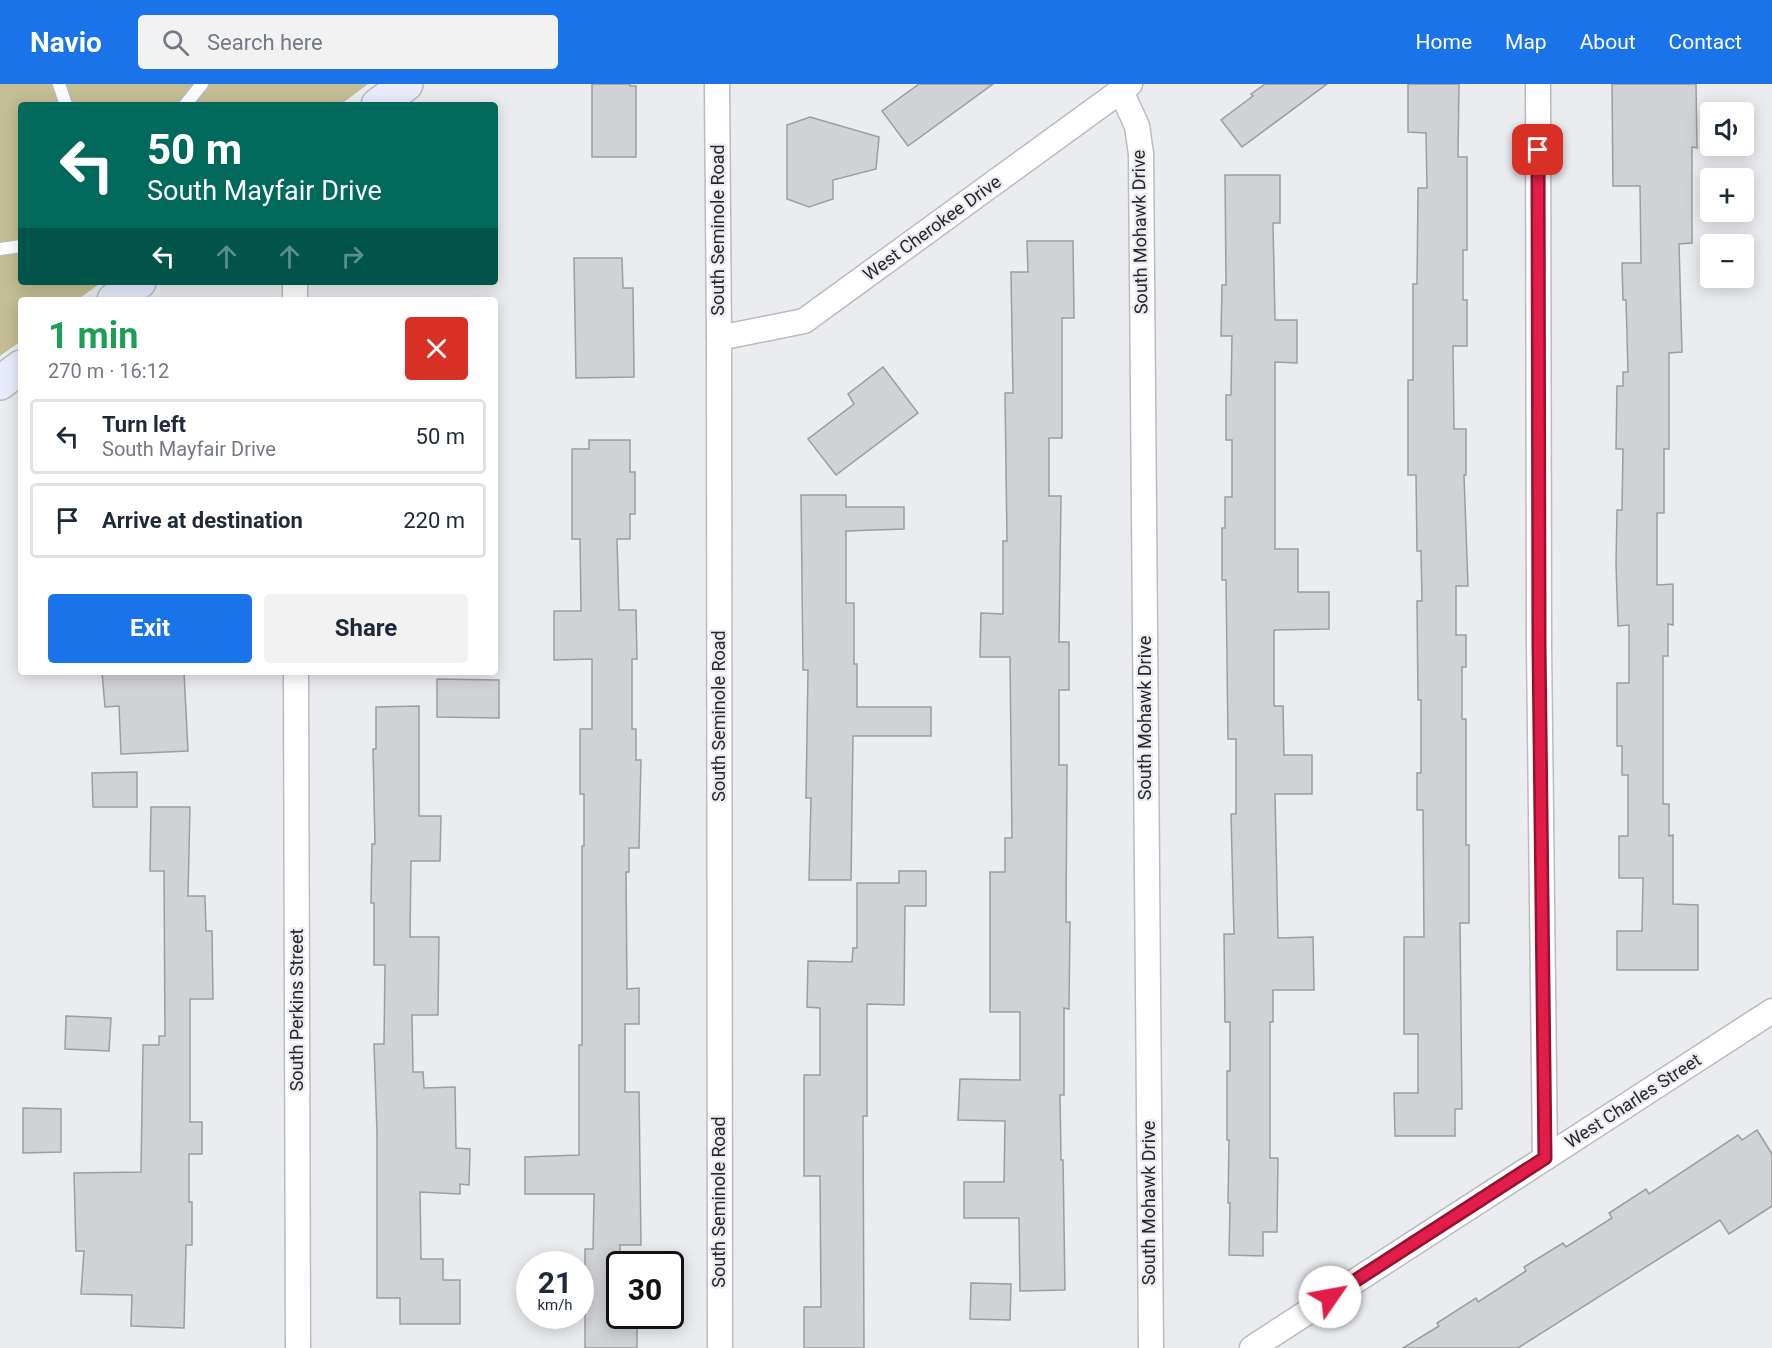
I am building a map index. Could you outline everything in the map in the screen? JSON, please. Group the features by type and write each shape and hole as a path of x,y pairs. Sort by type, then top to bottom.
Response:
{"main road":[{"path":"382,102 406,84"},
{"path":"0,383 18,370"}],"street":[{"name":"South Seminole Road","path":"717,84 720,1348"},
{"path":"1538,84 1539,645 1545,1158"},
{"name":"West Cherokee Drive","path":"719,338 804,321 1125,87"},
{"name":"South Mohawk Drive","path":"1125,87 1137,126 1141,154 1151,1348"},
{"name":"South Perkins Street","path":"296,675 298,1348"},
{"name":"West Charles Street","path":"1252,1348 1772,1011"}],"lane":[{"path":"59,84 65,102"},
{"path":"187,102 202,84"},
{"path":"0,249 18,246"}],"shaded area":[{"path":"0,84 368,84 344,102 18,102 18,285 98,285 81,297 18,297 18,343 0,356"}],"building":[{"path":"592,84 636,86 636,157 592,157"},
{"path":"919,84 993,84 908,146 882,111"},
{"path":"1265,84 1327,84 1242,147 1221,120"},
{"path":"1408,84 1459,84 1458,157 1467,157 1467,250 1463,250 1463,300 1467,300 1467,346 1453,346 1454,429 1466,429 1466,475 1464,475 1468,586 1456,586 1456,635 1466,635 1466,667 1462,667 1462,719 1466,719 1466,845 1469,845 1469,923 1460,923 1462,1109 1455,1109 1455,1136 1395,1136 1394,1093 1418,1093 1418,1034 1404,1034 1404,937 1424,937 1423,810 1417,810 1417,773 1421,773 1417,601 1422,601 1421,551 1417,551 1416,475 1408,475 1408,380 1413,380 1413,284 1417,284 1418,188 1427,188 1426,133 1408,132"},
{"path":"1612,84 1696,84 1697,148 1692,147 1692,243 1679,244 1682,352 1669,353 1669,449 1664,449 1664,513 1657,513 1657,585 1673,584 1673,625 1668,624 1668,656 1663,656 1663,804 1669,804 1669,836 1673,835 1673,904 1698,905 1698,970 1617,970 1617,931 1642,931 1643,878 1619,878 1619,836 1628,836 1628,775 1622,775 1622,746 1617,746 1617,683 1629,683 1629,625 1618,626 1616,563 1617,510 1622,510 1623,449 1616,449 1617,386 1623,386 1623,372 1628,372 1626,300 1623,300 1622,263 1641,263 1640,186 1613,186"},
{"path":"810,117 879,137 876,169 833,180 833,199 809,207 787,199 787,125"},
{"path":"1225,175 1280,175 1280,223 1273,223 1275,320 1297,320 1297,363 1275,362 1275,549 1298,549 1298,592 1329,592 1329,629 1274,630 1274,706 1283,706 1284,755 1312,755 1312,794 1275,794 1278,938 1313,937 1314,990 1273,990 1273,1022 1270,1022 1270,1158 1278,1158 1277,1232 1263,1232 1263,1256 1229,1255 1227,1071 1230,1071 1230,1022 1225,1022 1224,934 1234,934 1231,814 1236,814 1236,739 1228,739 1226,580 1222,580 1222,528 1225,528 1225,497 1232,497 1232,440 1226,440 1226,395 1231,395 1232,336 1221,336 1222,285 1226,285"},
{"path":"1027,241 1073,241 1074,318 1062,318 1062,438 1049,438 1049,496 1061,496 1059,642 1069,642 1069,690 1059,690 1059,765 1067,765 1066,922 1070,922 1069,1009 1064,1008 1064,1095 1060,1095 1065,1290 1020,1291 1019,1218 964,1218 964,1182 1004,1182 1005,1121 958,1120 960,1079 1020,1080 1020,1012 990,1012 990,872 1005,872 1005,838 1012,838 1010,657 980,657 981,613 1003,614 1003,541 1007,541 1005,393 1013,393 1011,272 1028,272"},
{"path":"574,258 622,258 623,288 633,288 634,377 576,378"},
{"path":"883,367 918,413 836,475 808,439 854,404 848,394"},
{"path":"589,440 630,440 630,472 635,472 635,514 630,514 630,539 617,539 619,610 636,610 637,659 632,659 632,729 636,729 636,760 641,760 639,848 629,848 629,872 626,872 627,989 639,988 639,1024 625,1024 625,1092 639,1092 641,1245 620,1245 620,1251 606,1251 606,1329 637,1329 637,1348 585,1348 585,1329 594,1329 594,1251 585,1251 585,1249 593,1249 594,1194 525,1194 525,1157 579,1155 579,1045 582,1045 582,846 584,846 584,794 580,794 580,729 592,729 592,659 554,660 554,611 581,611 580,539 572,539 572,449 589,449"},
{"path":"801,495 846,495 846,507 904,507 904,529 846,531 846,603 854,603 857,707 931,707 931,736 853,736 851,880 809,880 811,798 806,798 808,670 803,670"},
{"path":"102,675 184,675 188,751 121,754 119,706 105,707"},
{"path":"437,679 499,680 499,718 437,717"},
{"path":"419,706 419,816 441,816 440,861 411,861 410,937 439,937 438,1015 412,1015 413,1072 423,1072 424,1088 455,1087 456,1148 470,1149 469,1185 460,1184 460,1194 420,1192 421,1259 443,1259 443,1280 460,1280 460,1324 400,1324 400,1298 377,1298 377,1132 374,1044 384,1044 385,965 374,965 374,903 371,903 372,844 375,844 373,749 376,749 376,707"},
{"path":"137,772 137,807 93,807 92,773"},
{"path":"151,807 190,807 188,896 205,896 206,931 212,931 213,999 190,999 190,1122 202,1122 202,1154 189,1154 192,1245 186,1245 184,1328 131,1326 132,1295 81,1294 84,1251 76,1251 74,1173 141,1172 143,1045 159,1045 159,1036 165,1036 164,871 150,871"},
{"path":"899,871 926,871 926,906 905,906 904,1005 867,1004 867,1116 863,1116 864,1348 804,1348 804,1307 821,1307 820,1176 804,1176 804,1075 820,1075 820,1008 807,1007 808,961 852,962 853,948 857,948 857,883 899,883"},
{"path":"66,1016 111,1018 109,1051 65,1049"},
{"path":"23,1108 61,1109 61,1152 23,1153"},
{"path":"1757,1130 1772,1154 1772,1206 1729,1234 1720,1220 1518,1348 1403,1348 1439,1326 1437,1323 1476,1298 1478,1302 1526,1271 1524,1267 1563,1243 1566,1247 1612,1218 1609,1213 1646,1189 1649,1194 1738,1135 1742,1140"},
{"path":"971,1283 1011,1284 1010,1320 970,1319"}],"route":[{"path":"1330,1297 1545,1158 1539,645 1538,150"}]}
